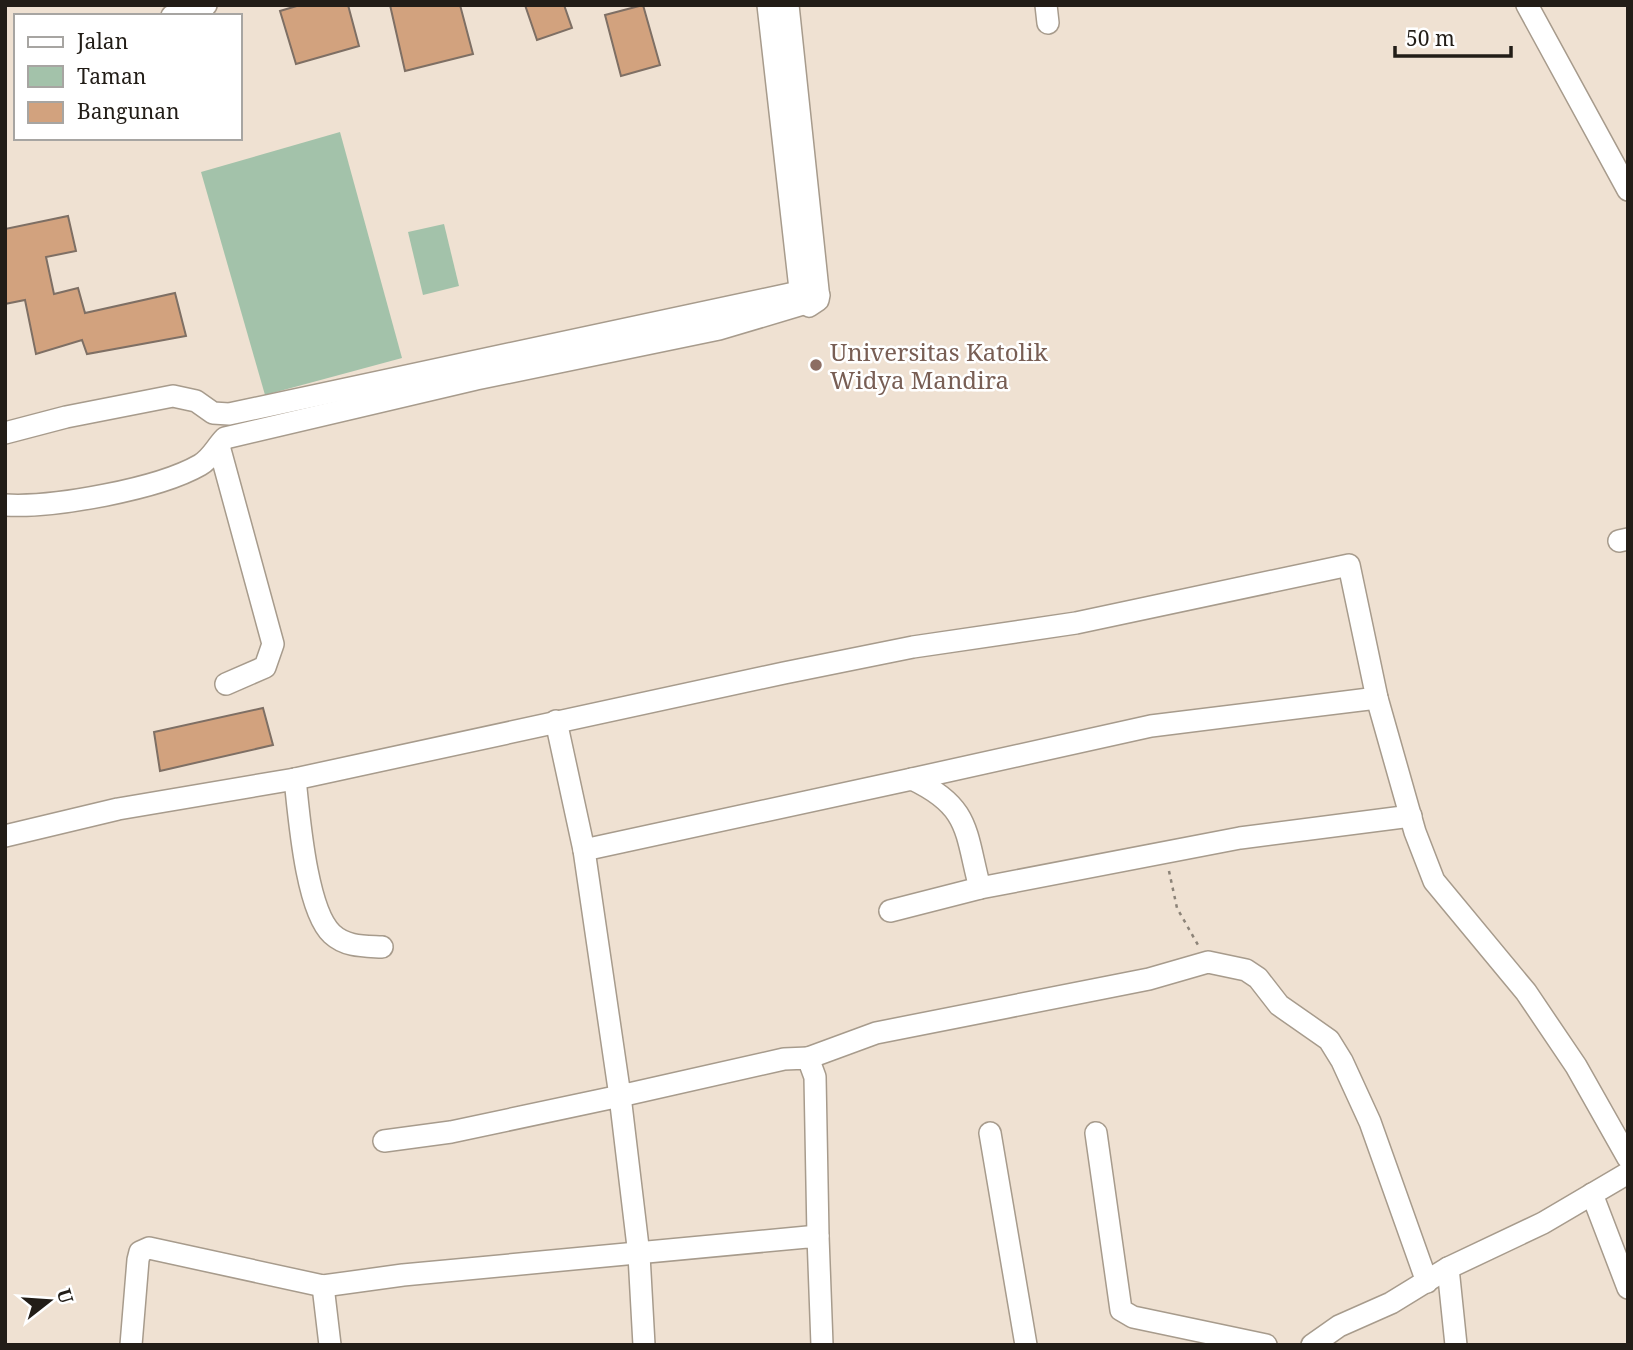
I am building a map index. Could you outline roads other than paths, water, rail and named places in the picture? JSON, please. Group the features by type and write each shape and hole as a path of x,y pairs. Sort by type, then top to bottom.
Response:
{"street":[{"path":"178,14 206,5"},
{"path":"768,5 805,294"},
{"path":"788,5 805,294"},
{"path":"1527,5 1628,190"},
{"path":"5,433 66,417 173,396 196,401 213,413 229,414 805,294"},
{"path":"5,505 64,500 174,478 212,457 226,438 476,379 719,329 805,294"},
{"path":"219,446 273,644 265,667 226,684"},
{"path":"5,836 118,809 295,779 556,721 645,705 703,689 913,647 1076,623 1349,565 1377,698 1411,816 1434,881 1526,992 1576,1066 1628,1158"},
{"path":"584,850 1151,726 1377,698"},
{"path":"556,721 584,850 620,1096 639,1255 643,1345"},
{"path":"295,779 304,849 316,910 333,935 352,945 382,947"},
{"path":"912,779 944,796 964,820 980,888"},
{"path":"890,911 980,888 1240,838 1411,816"},
{"path":"384,1141 451,1132 785,1059 807,1058 876,1033 1149,979 1208,962 1247,970 1258,978 1279,1005 1328,1041 1352,1080 1370,1122 1427,1282"},
{"path":"807,1058 815,1077 822,1345"},
{"path":"990,1133 1026,1345"},
{"path":"1096,1133 1121,1310 1133,1317 1266,1345"},
{"path":"1312,1345 1339,1326 1391,1303 1448,1268 1513,1239 1628,1173"},
{"path":"1592,1194 1628,1288"},
{"path":"131,1345 138,1260 140,1252 149,1248 323,1286 391,1276 639,1255 818,1236"},
{"path":"1448,1268 1456,1345"},
{"path":"323,1286 330,1345"}],"place":[{"name":"Universitas Katolik Widya Mandira","path":"816,365"}]}
